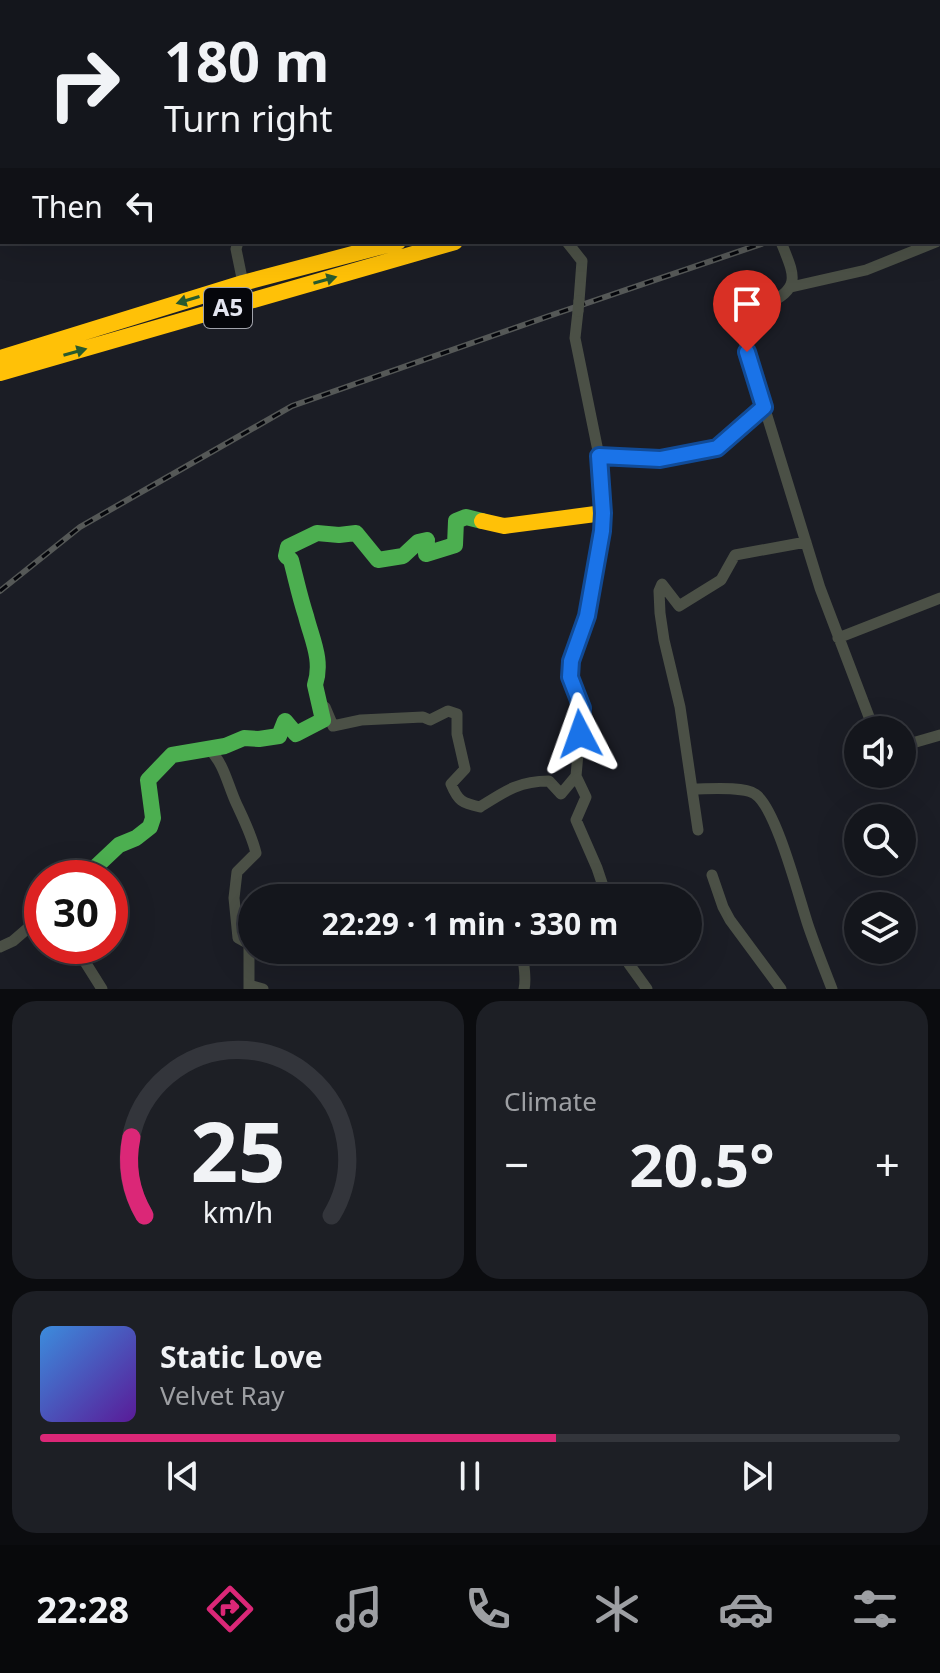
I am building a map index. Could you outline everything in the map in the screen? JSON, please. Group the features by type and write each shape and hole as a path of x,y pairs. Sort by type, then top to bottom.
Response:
{"main road":[{"name":"A5","path":"0,358 355,248 384,244"},
{"name":"A5","path":"0,373 448,244"},
{"path":"103,860 119,845 136,838 150,827 153,818 148,780 172,755 225,746 244,738 279,736 285,721 296,734 323,720 315,685 318,652 291,560 286,556 288,547 317,533 356,533 378,560 403,556 418,542 427,540 426,554 455,545 456,521 466,517 504,526 603,513"}],"street":[{"path":"237,244 243,283"},
{"path":"569,244 582,261 575,338 599,456 603,513 587,616 571,661 570,677 582,708 576,776 586,797 576,820 600,884"},
{"path":"782,244 791,266 791,287 785,294 749,310 741,316 739,325 820,588 869,716"},
{"path":"791,287 866,270 931,244"},
{"path":"599,456 660,459 717,448 764,407"},
{"path":"698,830 680,707 664,640 659,591 662,584 679,606 721,580 735,555 806,542"},
{"path":"838,638 940,598"},
{"path":"315,685 333,726 375,719 423,717 430,720 448,711 457,714 457,734 465,769 451,784 457,798 467,804 480,807 511,787 537,781 549,781 561,794 576,776"},
{"path":"916,742 940,735"},
{"path":"208,748 219,759 256,853 237,872 234,898 238,938 249,944 249,987 263,989"},
{"path":"694,789 749,791 759,796 767,807 832,989"},
{"path":"712,875 730,920 781,989"},
{"path":"0,947 24,932"},
{"path":"86,964 102,989"},
{"path":"523,964 524,989"},
{"path":"629,964 647,989"}],"railway":[{"path":"0,591 80,527 292,406 761,244"}],"traffic: fast":[{"path":"103,860 119,845 136,838 150,827 153,818 148,780 172,755 225,746 244,738 279,736 285,721 296,734 323,720 315,685 318,667 316,650 291,560 286,556 288,547 317,533 356,533 378,560 403,556 418,542 427,540 426,554 455,545 456,521 466,517 482,521"}],"traffic: slow":[{"path":"0,358 243,283 390,244"},
{"path":"0,373 448,244"},
{"path":"482,521 504,526 603,513"}],"route":[{"path":"580,734 582,708 570,677 571,661 587,616 602,531 599,456 660,459 717,448 764,407 747,352"}]}
